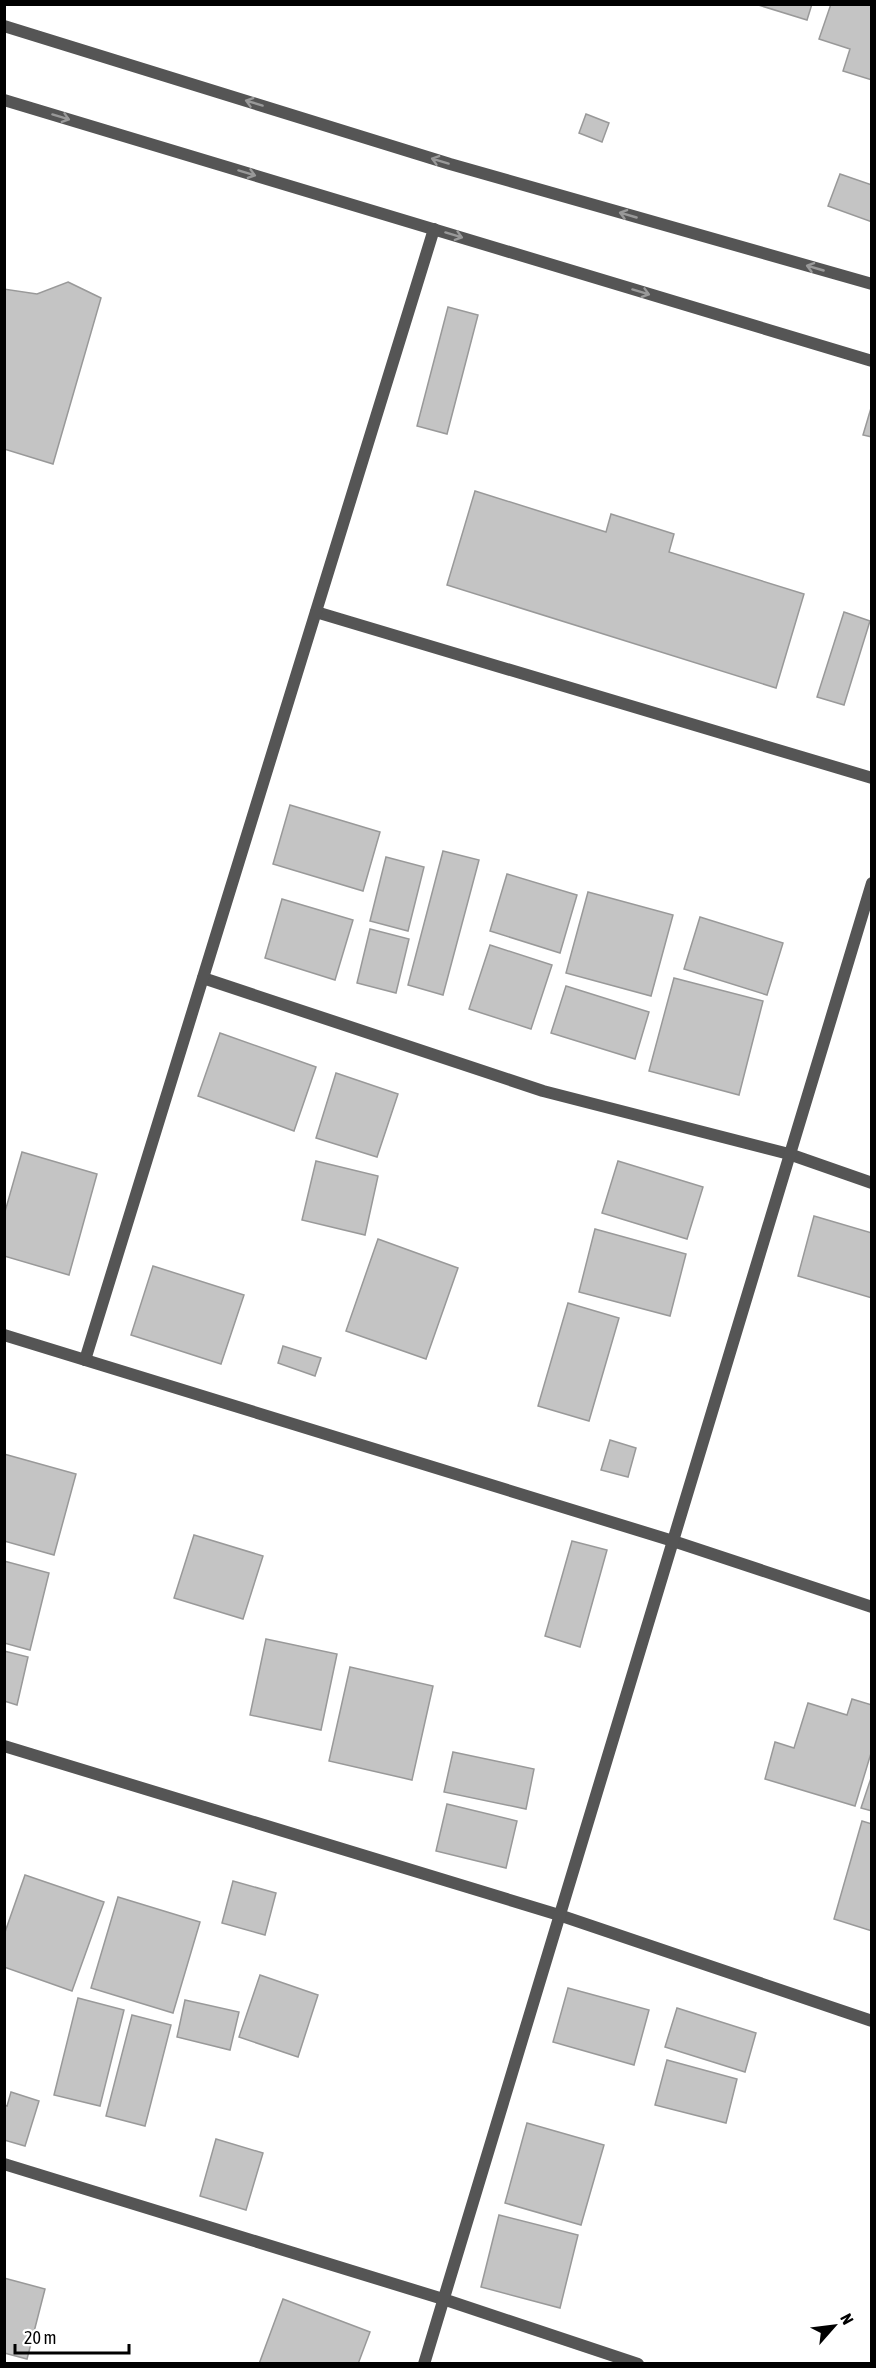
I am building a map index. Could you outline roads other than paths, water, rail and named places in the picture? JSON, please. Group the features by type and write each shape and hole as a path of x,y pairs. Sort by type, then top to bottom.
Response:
{"street":[{"path":"4,26 450,164 872,284"},
{"path":"4,100 872,361"},
{"path":"85,1360 434,229"},
{"path":"316,612 872,778"},
{"path":"424,2364 872,883"},
{"path":"203,978 543,1090 789,1154 872,1183"},
{"path":"4,1335 673,1541 872,1606"},
{"path":"4,1746 559,1915 872,2021"},
{"path":"4,2164 443,2299 638,2364"}]}
